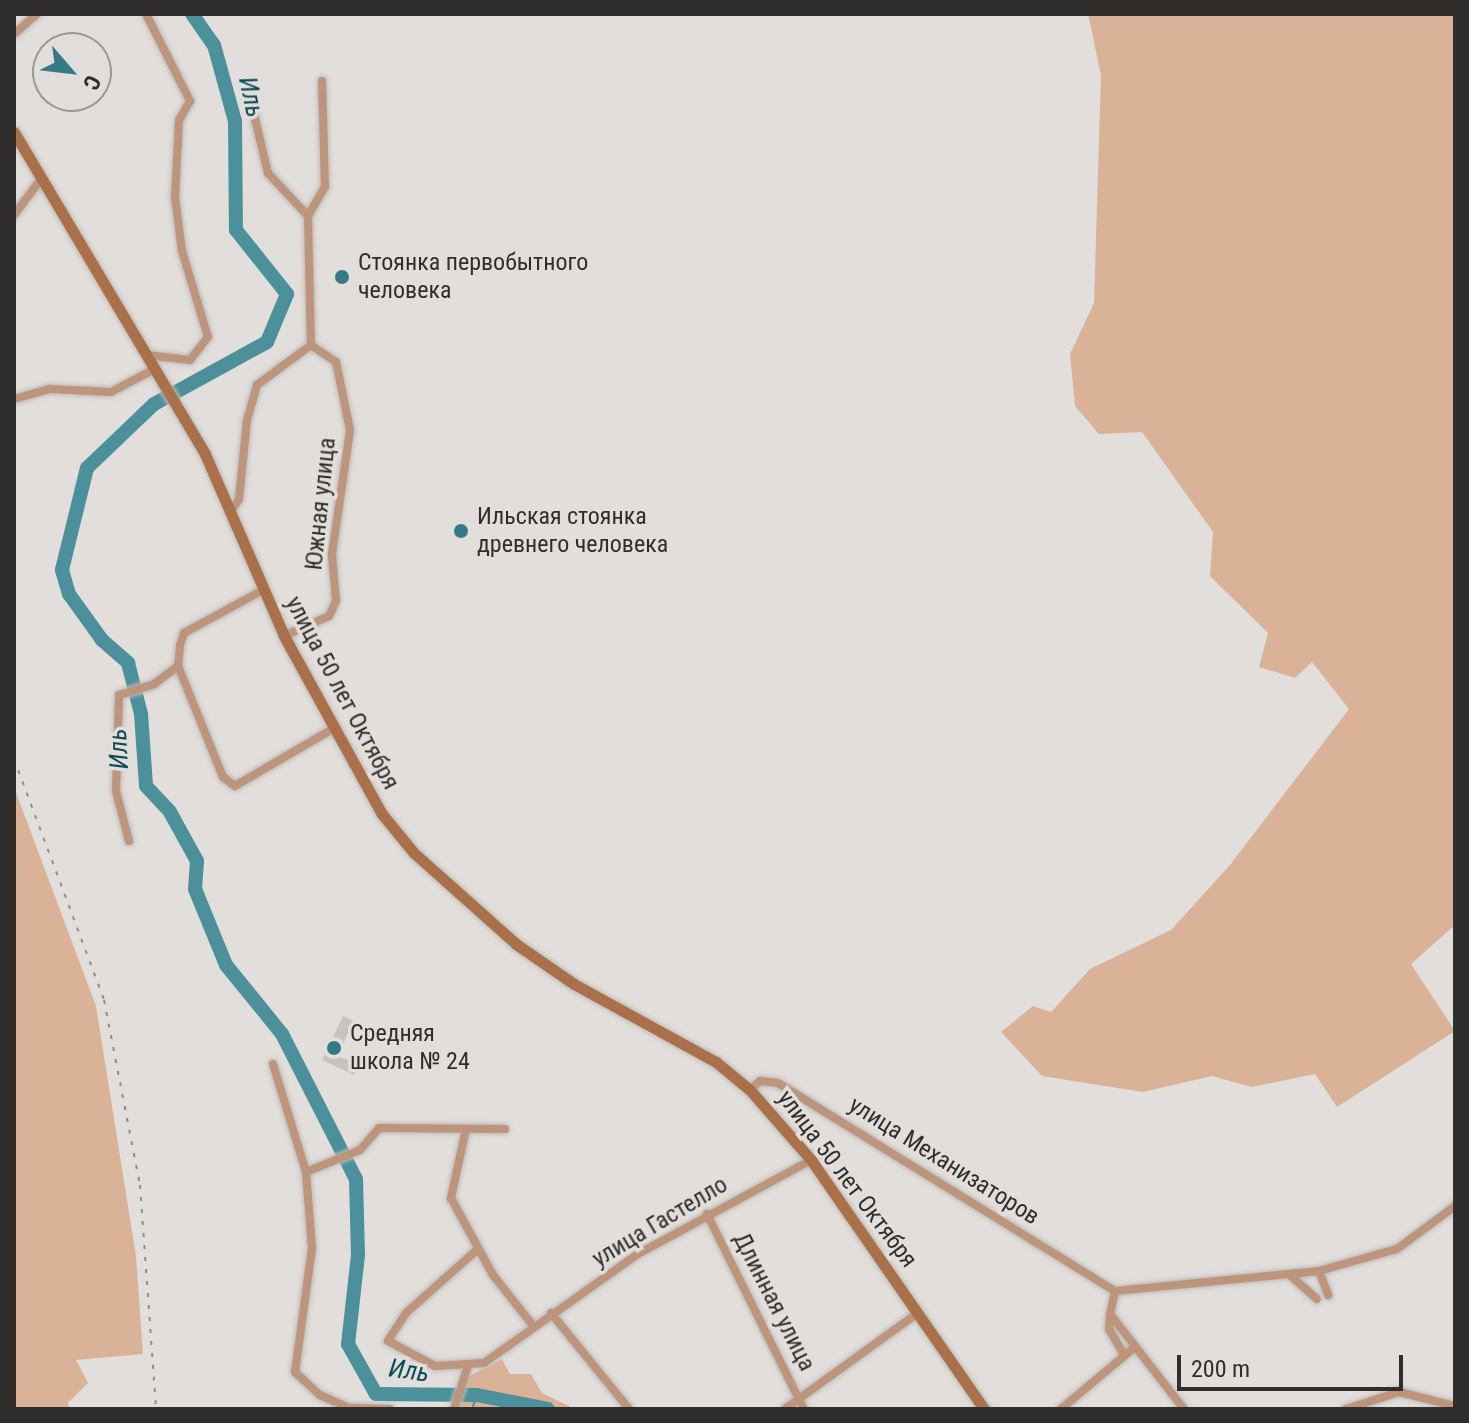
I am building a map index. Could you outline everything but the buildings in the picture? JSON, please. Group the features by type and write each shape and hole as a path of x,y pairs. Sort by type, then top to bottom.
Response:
{"street":[{"path":"14,34 37,14"},
{"path":"141,354 190,360 208,337 182,251 175,197 179,120 190,101 146,14"},
{"path":"231,511 239,499 247,420 257,385 311,345 308,216 325,187 322,81"},
{"path":"252,106 268,173 308,216"},
{"name":"улица 50 лет Октября","path":"14,132 141,354 190,431 231,511 284,636 331,730 382,814 414,853 516,944 574,984 716,1062 750,1090 811,1160 984,1409"},
{"path":"14,215 41,179"},
{"name":"Южная улица","path":"284,636 329,616 336,601 332,554 350,430 336,362 311,345"},
{"path":"14,399 50,389 111,392 154,374"},
{"path":"263,590 184,633 178,666 229,785 331,730"},
{"path":"129,841 116,791 119,695 154,684 178,666"},
{"path":"273,1064 306,1172 310,1294 293,1363 320,1395 348,1408 390,1409"},
{"name":"улица Механизаторов","path":"750,1090 760,1081 778,1083 1115,1291"},
{"path":"306,1172 360,1150 379,1128 505,1129"},
{"path":"466,1129 451,1198 478,1249 534,1327"},
{"name":"улица Гастелло","path":"478,1249 406,1313 388,1341 435,1366 468,1366 502,1355 551,1313 707,1214 811,1160"},
{"path":"1124,1355 1109,1329 1115,1291 1319,1271 1397,1249 1455,1206"},
{"name":"Длинная улица","path":"707,1214 804,1409"},
{"path":"1319,1271 1328,1295"},
{"path":"1290,1275 1317,1299"},
{"path":"785,1409 919,1312"},
{"path":"551,1313 629,1409"},
{"path":"1110,1314 1184,1409"},
{"path":"1061,1409 1135,1347"},
{"path":"455,1405 468,1366"},
{"path":"1346,1409 1399,1392 1455,1406"}],"shaded area":[{"path":"1088,14 1455,14 1455,925 1411,964 1455,1031 1337,1107 1315,1074 1251,1087 1212,1076 1143,1092 1042,1076 1001,1032 1033,1006 1051,1012 1090,969 1171,930 1230,865 1349,709 1312,662 1295,678 1259,667 1268,633 1210,576 1213,532 1142,432 1099,434 1075,406 1070,354 1094,303 1101,75"},
{"path":"14,787 96,1006 136,1256 143,1354 76,1360 88,1383 68,1403 70,1409 14,1409"},
{"path":"502,1359 510,1374 531,1374 542,1393 575,1409 457,1409 469,1376"}],"waterway":[{"name":"Иль","path":"192,14 214,45 235,121 236,230 287,294 267,342 154,404 87,468 62,570 69,594 102,640 128,663 141,714 146,786 170,812 197,861 195,889 226,965 282,1034 356,1179 358,1255 348,1344 376,1394 477,1395 548,1409"},
{"path":"472,1409 477,1395"}],"railway":[{"path":"14,759 104,1000 140,1185 156,1409"}],"place":[{"name":"Стоянка первобытного человека","path":"342,277"},
{"name":"Ильская стоянка древнего человека","path":"461,531"},
{"name":"Средняя школа № 24","path":"334,1048"}]}
